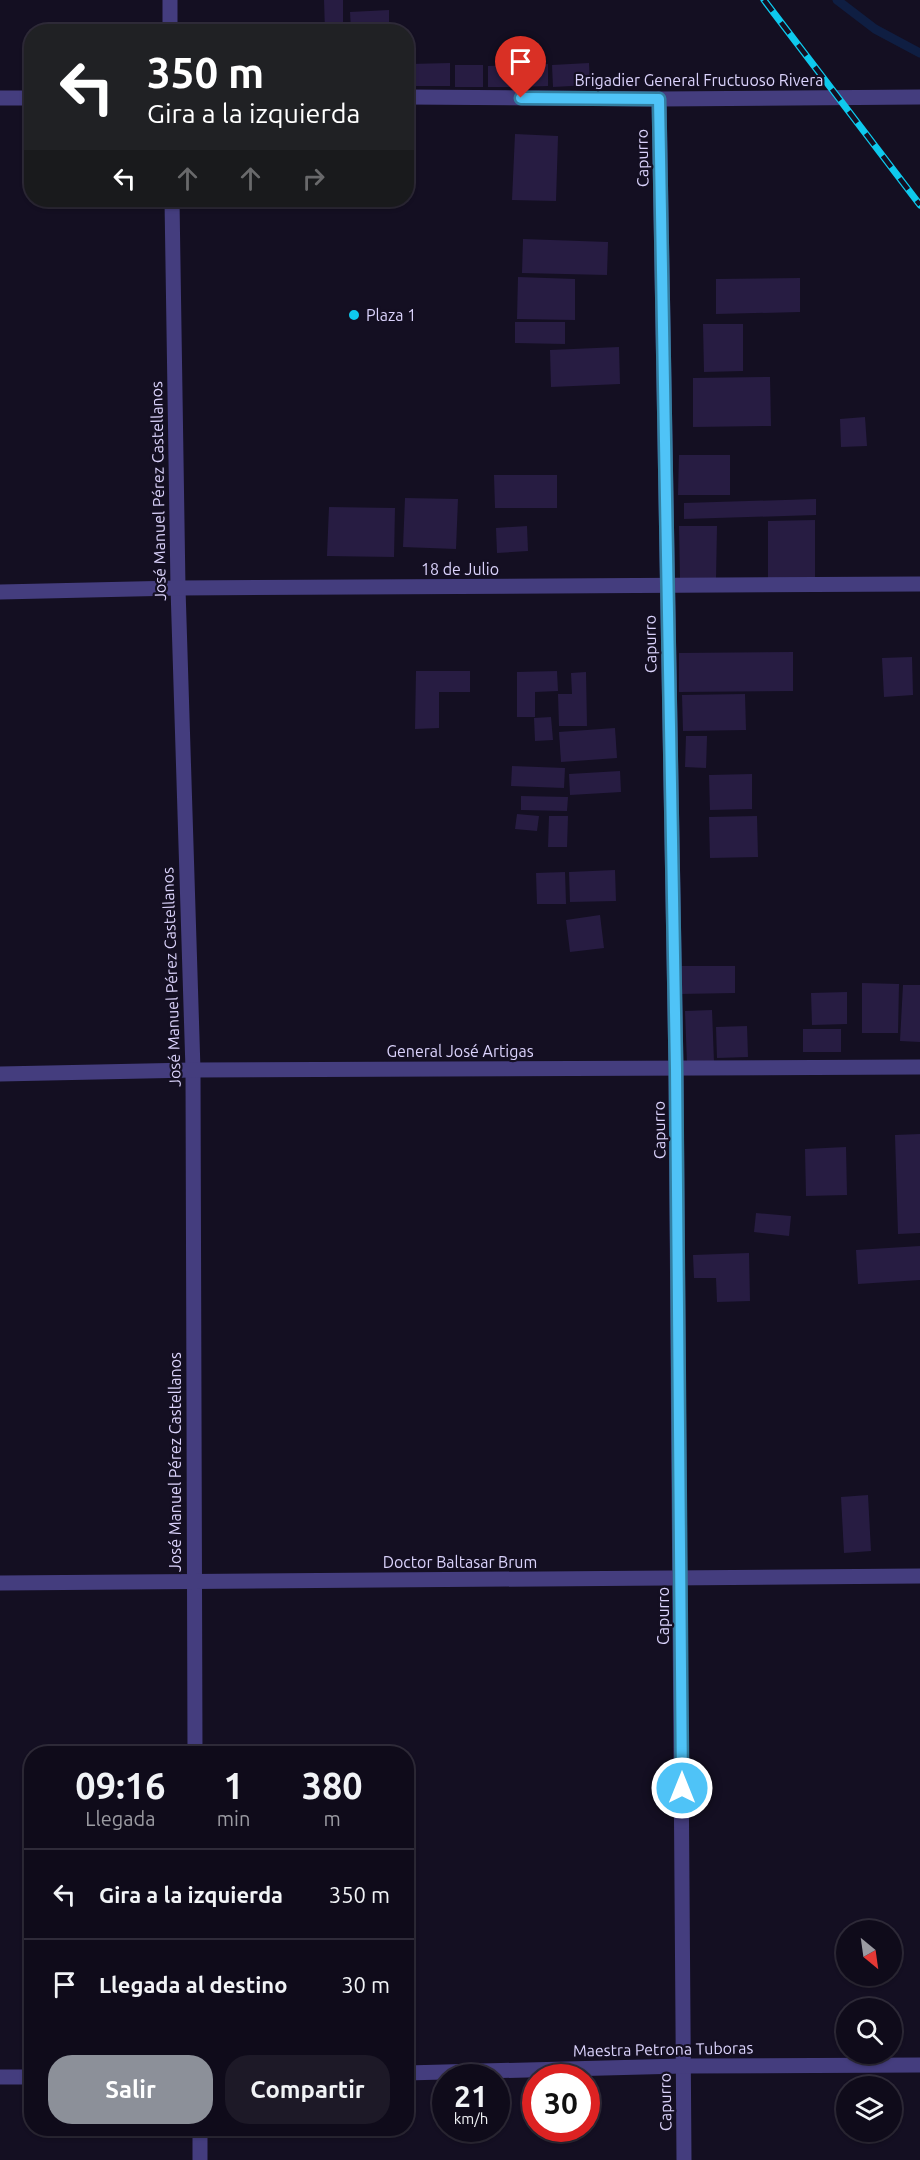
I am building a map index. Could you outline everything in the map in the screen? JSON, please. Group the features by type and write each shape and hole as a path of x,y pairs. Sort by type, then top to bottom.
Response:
{"street":[{"path":"170,0 170,24"},
{"name":"Brigadier General Fructuoso Rivera","path":"414,97 659,99 920,97"},
{"path":"0,98 24,98"},
{"name":"Capurro","path":"659,99 676,1069 684,2160"},
{"name":"José Manuel Pérez Castellanos","path":"172,207 177,588 193,1070 195,1746"},
{"name":"18 de Julio","path":"0,592 177,588 920,584"},
{"name":"General José Artigas","path":"0,1074 193,1070 920,1067"},
{"name":"Doctor Baltasar Brum","path":"0,1583 920,1576"},
{"name":"Maestra Petrona Tuboras","path":"414,2073 682,2066 920,2065"},
{"path":"0,2077 24,2077"},
{"path":"200,2136 200,2160"}],"building":[{"path":"324,0 343,0 343,24 325,24"},
{"path":"389,10 389,24 351,24 350,12"},
{"path":"450,63 450,86 414,86 414,64"},
{"path":"589,63 590,85 553,87 552,65"},
{"path":"548,64 548,86 520,87 520,65"},
{"path":"455,65 483,65 483,87 455,87"},
{"path":"516,65 515,87 488,87 488,66"},
{"path":"515,134 558,136 556,201 512,200"},
{"path":"523,239 608,242 607,275 522,273"},
{"path":"518,277 575,279 575,320 517,319"},
{"path":"800,278 800,312 716,314 716,279"},
{"path":"515,322 565,322 565,344 515,343"},
{"path":"703,324 743,324 743,371 704,372"},
{"path":"619,347 620,384 551,387 550,350"},
{"path":"770,377 771,426 693,427 693,378"},
{"path":"865,417 867,446 841,447 840,419"},
{"path":"679,455 730,455 730,495 678,495"},
{"path":"494,475 557,475 557,508 495,508"},
{"path":"405,498 458,499 456,549 403,547"},
{"path":"816,499 816,515 684,519 684,503"},
{"path":"329,507 395,508 394,557 327,556"},
{"path":"815,520 815,578 768,578 768,521"},
{"path":"527,526 528,551 497,553 496,528"},
{"path":"679,526 717,526 716,579 680,579"},
{"path":"793,652 793,691 679,692 679,653"},
{"path":"912,657 913,695 884,697 882,658"},
{"path":"416,671 470,671 470,692 439,692 439,728 415,729"},
{"path":"557,671 558,691 535,692 535,717 517,717 517,672"},
{"path":"586,672 587,726 559,726 558,694 572,694 571,673"},
{"path":"745,694 746,730 683,731 682,695"},
{"path":"551,717 553,740 535,741 534,718"},
{"path":"615,728 617,758 561,762 559,732"},
{"path":"686,736 707,736 706,768 685,767"},
{"path":"512,766 565,768 564,788 511,786"},
{"path":"620,771 621,792 570,795 569,774"},
{"path":"752,774 752,809 710,810 709,775"},
{"path":"521,796 568,797 567,811 521,810"},
{"path":"517,814 539,816 537,831 515,829"},
{"path":"549,816 568,816 567,847 548,847"},
{"path":"757,816 758,857 710,858 709,817"},
{"path":"615,870 616,901 570,902 569,872"},
{"path":"565,872 566,904 537,904 536,873"},
{"path":"600,915 604,948 570,952 566,920"},
{"path":"679,966 735,966 735,993 679,994"},
{"path":"862,983 899,984 898,1033 862,1033"},
{"path":"903,985 920,985 920,1042 900,1041"},
{"path":"847,992 847,1024 812,1025 811,993"},
{"path":"712,1010 714,1062 687,1063 685,1011"},
{"path":"747,1026 748,1057 717,1058 716,1027"},
{"path":"803,1029 841,1029 841,1052 803,1052"},
{"path":"920,1134 920,1233 898,1234 895,1135"},
{"path":"846,1147 847,1195 806,1196 805,1149"},
{"path":"756,1213 791,1216 789,1236 754,1232"},
{"path":"920,1246 920,1280 858,1284 856,1250"},
{"path":"749,1253 750,1301 717,1302 716,1278 694,1278 693,1255"},
{"path":"868,1495 871,1551 844,1553 841,1497"}],"waterway":[{"path":"837,0 875,29 920,53"}],"railway":[{"path":"764,0 920,205"}],"place":[{"name":"Plaza 1","path":"354,315"}],"route":[{"path":"521,98 659,99 676,1069 682,1788"}]}
